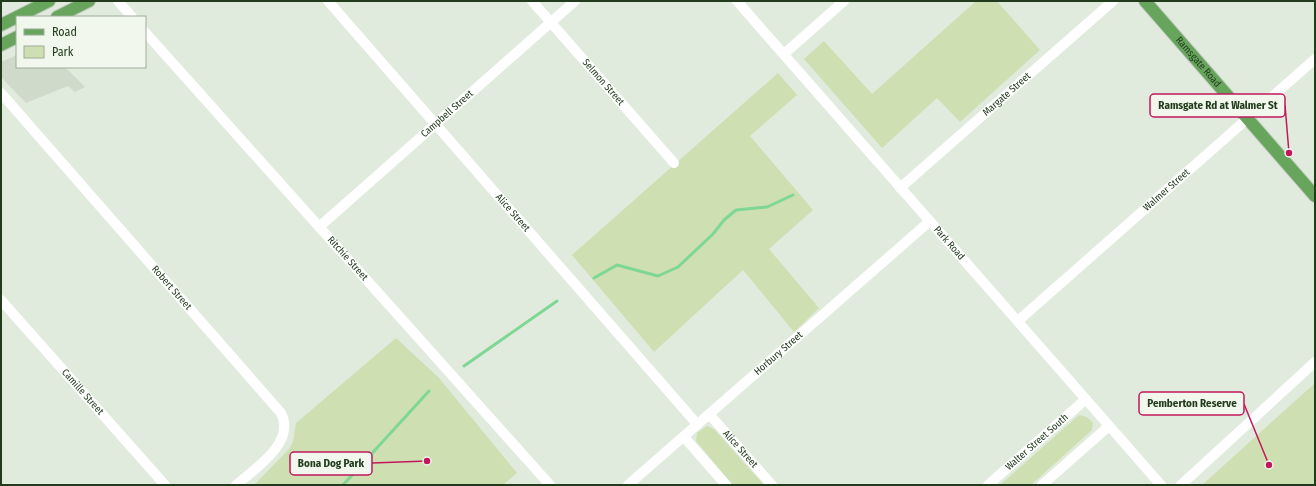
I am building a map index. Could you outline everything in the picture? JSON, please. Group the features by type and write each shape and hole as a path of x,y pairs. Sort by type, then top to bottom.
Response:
{"main road":[{"path":"19,16 49,1"},
{"path":"59,16 89,1"},
{"name":"Ramsgate Road","path":"1145,1 1315,196"},
{"path":"1,25 16,18"},
{"path":"1,45 16,38"}],"street":[{"path":"118,1 131,16"},
{"name":"Alice Street","path":"328,1 697,424"},
{"name":"Selmon Street","path":"532,1 674,163"},
{"name":"Campbell Street","path":"319,227 575,1"},
{"name":"Park Road","path":"737,1 1161,485"},
{"path":"784,54 844,1"},
{"name":"Margate Street","path":"900,188 1113,1"},
{"name":"Ritchie Street","path":"146,33 550,485"},
{"name":"Walmer Street","path":"1018,321 1315,59"},
{"name":"Robert Street","path":"1,93 281,412 285,427 281,442 236,485"},
{"name":"Horbury Street","path":"628,485 930,220"},
{"name":"Camille Street","path":"1,300 165,485"},
{"path":"1182,485 1315,362"},
{"name":"Walter Street South","path":"988,485 1086,399"},
{"name":"Alice Street","path":"709,414 772,485"},
{"path":"1042,485 1109,426"},
{"path":"684,437 726,485"}],"shaded area":[{"path":"16,55 16,68 66,68 85,87 75,92 68,86 26,103 1,77 1,62"}],"green space":[{"path":"976,1 997,1 1040,50 960,122 937,98 882,148 804,59 824,41 872,94"},
{"path":"778,73 797,95 750,136 813,210 769,249 819,308 794,332 743,270 654,352 572,255"},
{"path":"396,338 439,378 517,473 503,485 254,485 289,449 293,442 296,423"},
{"path":"1315,383 1315,485 1202,485"},
{"path":"1079,415 1087,417 1093,423 1092,430 1031,485 1000,485"},
{"path":"707,426 714,429 764,485 733,485 696,441 697,433"}],"waterway":[{"path":"594,278 617,265 658,276 678,267 713,234 724,220 736,210 767,207 793,195"},
{"path":"464,366 557,301"},
{"path":"343,485 429,391"}],"place":[{"name":"Ramsgate Rd at Walmer St","path":"1289,153"},
{"name":"Bona Dog Park","path":"427,461"},
{"name":"Pemberton Reserve","path":"1269,465"}]}
